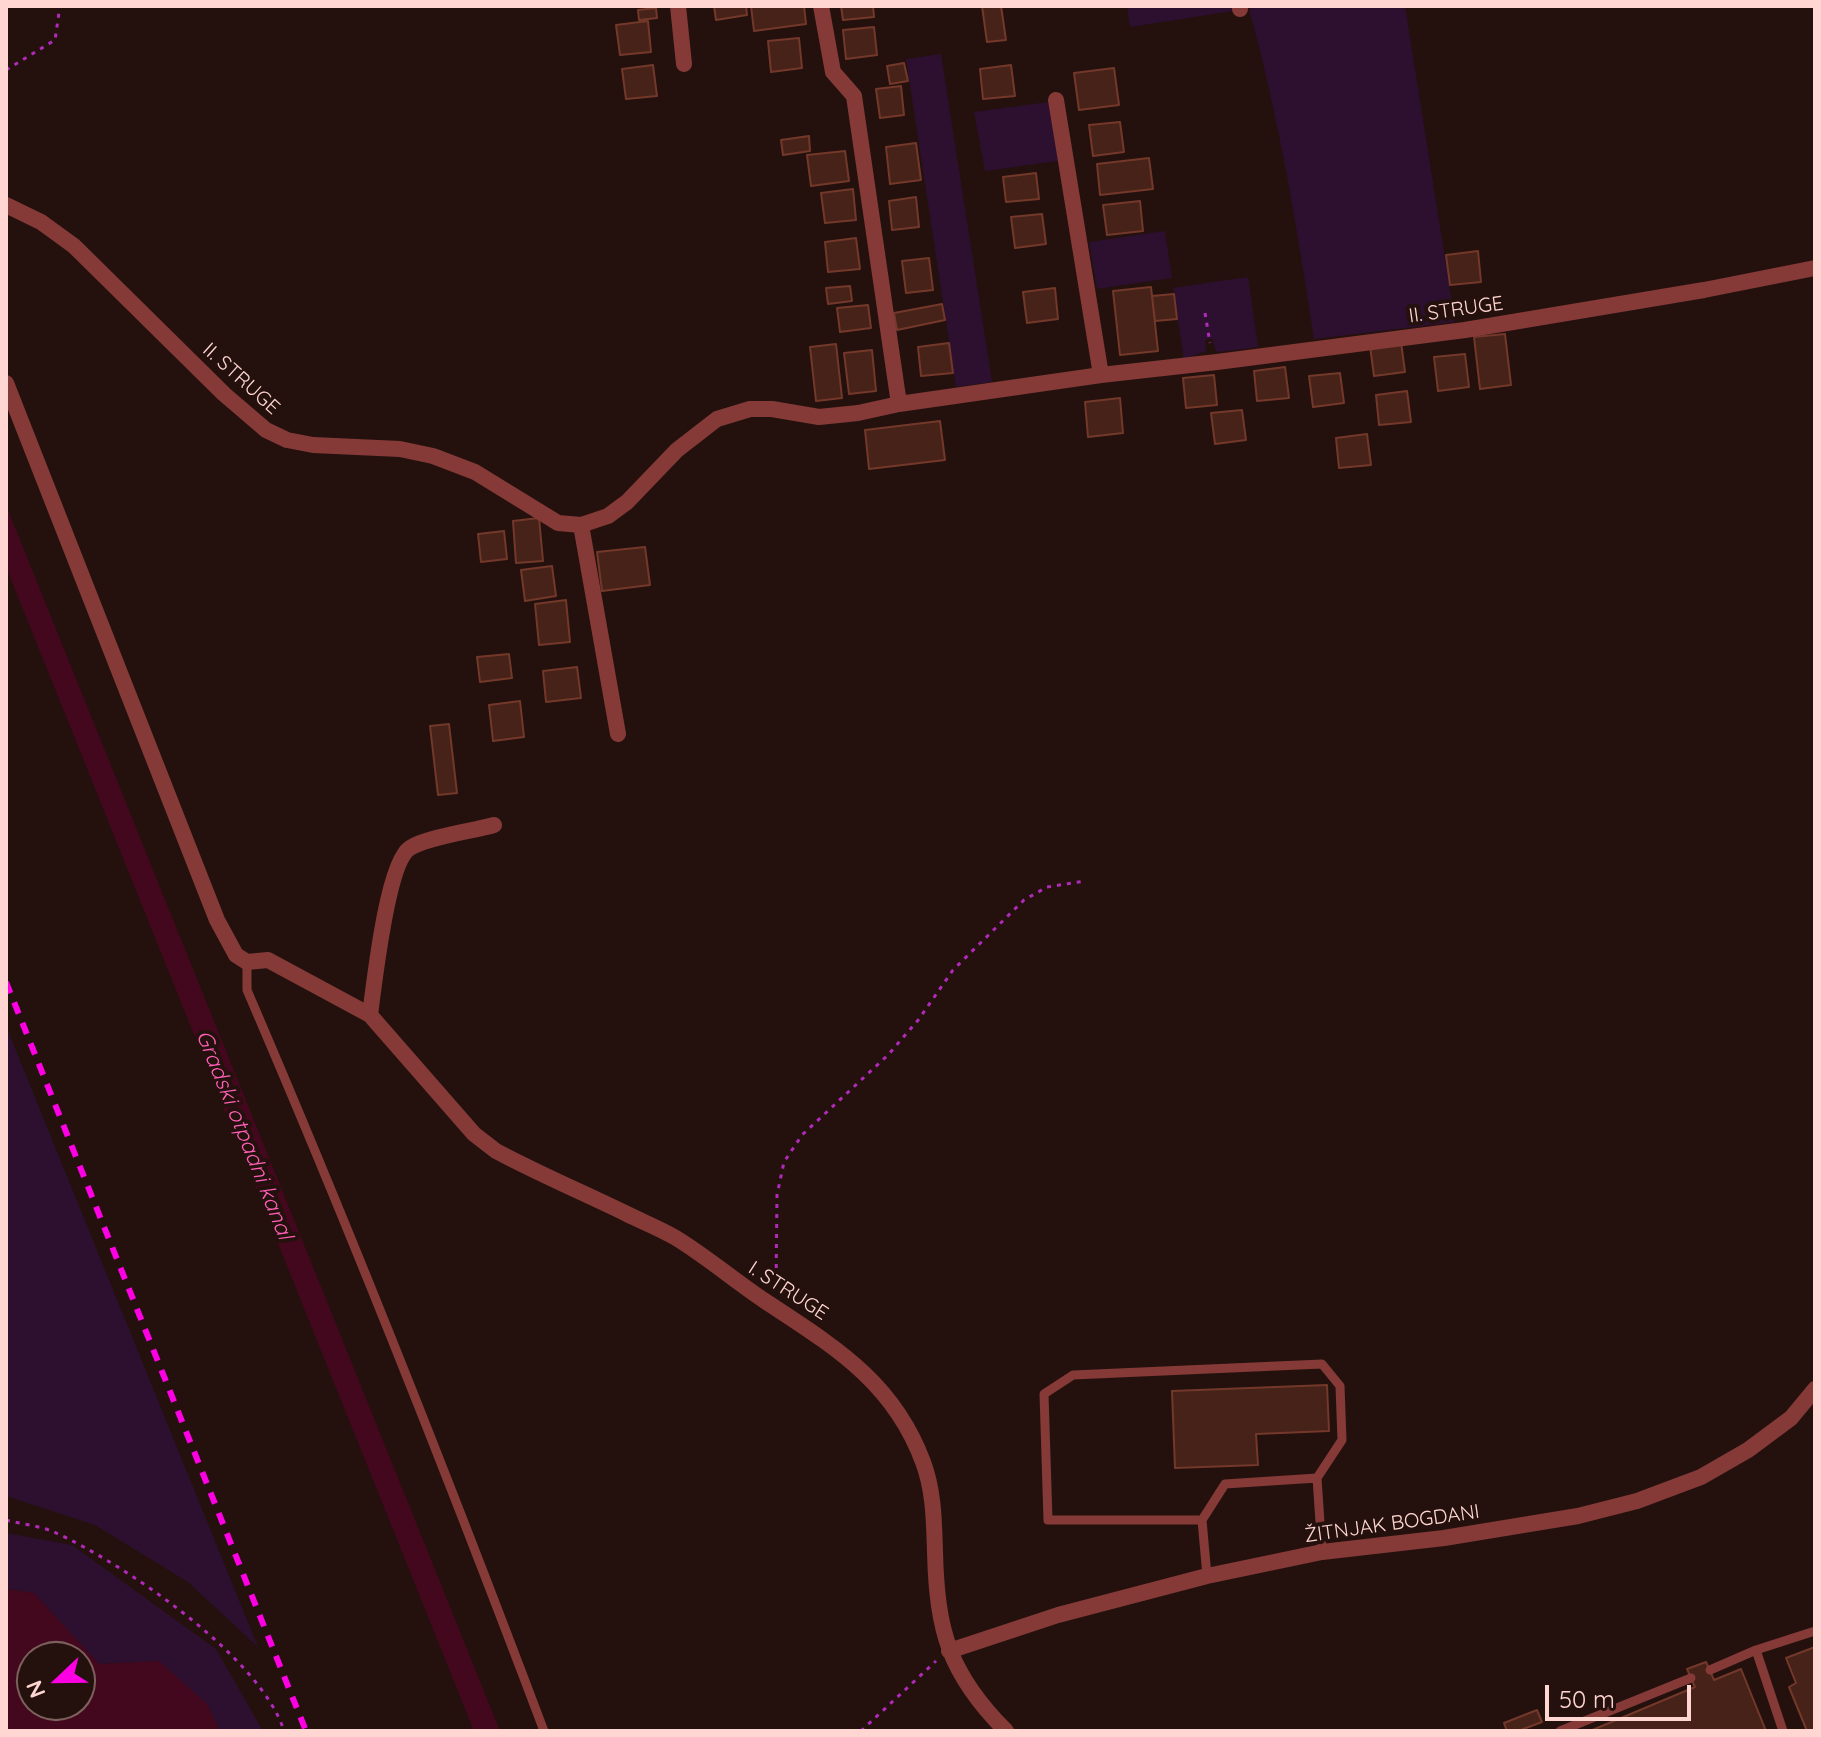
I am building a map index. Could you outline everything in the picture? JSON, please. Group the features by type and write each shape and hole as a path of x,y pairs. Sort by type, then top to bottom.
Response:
{"street":[{"path":"678,6 684,64"},
{"path":"821,6 833,72 854,96 899,404"},
{"path":"1056,100 1101,375"},
{"name":"II. STRUGE","path":"6,205 41,222 74,246 224,394 266,430 287,440 313,445 400,449 433,456 475,472 558,523 581,525 608,516 627,502 677,450 717,419 750,409 772,409 819,417 1101,375 1465,330 1815,268"},
{"path":"6,383 217,920 236,955 247,962"},
{"path":"581,525 618,734"},
{"path":"370,1015 385,911 402,857 408,848 421,843 494,825"},
{"name":"I. STRUGE","path":"247,962 268,960 370,1015 474,1134 496,1151 675,1237 775,1308 819,1334 862,1368 892,1406 917,1450 930,1485 936,1597 941,1630 949,1651 967,1686 1006,1731"},
{"name":"ŽITNJAK BOGDANI","path":"949,1651 1058,1615 1207,1576 1322,1552 1444,1538 1578,1516 1637,1501 1701,1477 1748,1450 1791,1418 1815,1389"}],"lane":[{"path":"247,962 247,990 313,1143 453,1492 544,1731"},
{"path":"1202,1520 1048,1520 1044,1394 1073,1375 1322,1364 1340,1386 1342,1440 1317,1478 1322,1552"},
{"path":"1207,1576 1202,1520 1225,1484 1317,1478"},
{"path":"1710,1670 1756,1650 1815,1631"},
{"path":"1756,1650 1783,1731"},
{"path":"1560,1731 1691,1678"}],"path":[{"path":"6,70 55,40 60,6"},
{"path":"1205,313 1213,363"},
{"path":"775,1308 777,1195 784,1162 802,1135 888,1055 919,1019 953,970 1024,900 1047,887 1085,881"},
{"path":"6,1520 50,1530 104,1557 167,1600 214,1639 252,1679 275,1710 284,1731"},
{"path":"861,1731 949,1651"}],"shaded area":[{"path":"1127,6 1232,6 1233,11 1130,27"},
{"path":"1264,6 1405,6 1455,322 1314,339 1286,172 1249,9"},
{"path":"941,54 992,382 956,387 906,59"},
{"path":"1049,102 1058,161 985,171 974,112"},
{"path":"1165,231 1172,278 1097,289 1089,242"},
{"path":"1248,277 1258,347 1219,352 1212,338 1205,340 1206,351 1184,359 1173,288"},
{"path":"6,1026 258,1647 188,1582 95,1525 6,1496"},
{"path":"6,1533 72,1545 216,1649 263,1731 220,1731 207,1704 159,1661 99,1664 96,1661 96,1641 78,1641 34,1593 6,1589"}],"water":[{"name":"Gradski otpadni kanal","path":"6,505 500,1731 474,1731 6,567"},
{"path":"6,1589 34,1593 78,1641 16,1641 16,1721 96,1721 96,1661 99,1664 159,1661 207,1704 220,1731 6,1731"}],"building":[{"path":"714,6 746,6 747,15 716,20"},
{"path":"751,6 804,6 806,24 754,31"},
{"path":"841,6 873,6 874,17 843,20"},
{"path":"982,6 1001,6 1006,40 987,42"},
{"path":"656,8 657,18 639,20 638,10"},
{"path":"648,21 651,52 620,55 616,25"},
{"path":"874,27 877,55 846,59 843,30"},
{"path":"799,38 802,68 771,72 768,41"},
{"path":"904,63 908,81 890,84 887,66"},
{"path":"653,65 657,96 626,99 622,69"},
{"path":"1011,65 1015,96 983,99 980,69"},
{"path":"1114,68 1119,105 1079,110 1074,73"},
{"path":"901,86 904,115 880,118 876,89"},
{"path":"1120,122 1124,152 1093,156 1089,125"},
{"path":"809,136 810,151 783,155 781,140"},
{"path":"916,143 921,180 890,184 886,147"},
{"path":"845,151 849,181 811,186 807,155"},
{"path":"1149,158 1153,189 1100,195 1097,164"},
{"path":"1036,173 1039,199 1006,202 1003,177"},
{"path":"853,189 856,220 825,223 821,193"},
{"path":"916,197 919,227 892,230 889,201"},
{"path":"1140,201 1143,231 1107,235 1103,205"},
{"path":"1042,214 1046,244 1015,248 1011,217"},
{"path":"856,238 860,269 828,272 825,242"},
{"path":"1478,251 1481,282 1450,285 1446,255"},
{"path":"929,258 933,290 906,293 902,261"},
{"path":"850,286 852,301 828,304 826,288"},
{"path":"1151,287 1158,351 1120,355 1113,291"},
{"path":"1055,288 1058,319 1027,323 1023,292"},
{"path":"1174,294 1177,319 1155,321 1152,296"},
{"path":"942,304 945,320 897,330 894,313"},
{"path":"868,305 871,328 840,332 837,308"},
{"path":"1505,334 1511,385 1480,389 1474,337"},
{"path":"1401,342 1405,372 1374,376 1370,346"},
{"path":"949,343 953,373 921,376 918,347"},
{"path":"836,344 842,398 816,401 810,347"},
{"path":"872,350 876,391 849,394 844,353"},
{"path":"1465,354 1469,387 1438,391 1434,357"},
{"path":"1285,367 1289,398 1257,401 1254,371"},
{"path":"1340,373 1344,403 1313,407 1309,376"},
{"path":"1214,375 1217,405 1186,408 1183,378"},
{"path":"1407,391 1411,422 1379,425 1376,395"},
{"path":"1120,398 1123,433 1088,437 1085,402"},
{"path":"1242,410 1246,440 1215,444 1211,413"},
{"path":"940,421 945,460 869,469 865,430"},
{"path":"1367,434 1371,465 1339,468 1336,438"},
{"path":"539,518 543,561 516,563 513,521"},
{"path":"504,531 507,559 481,562 478,534"},
{"path":"645,547 650,585 602,591 597,552"},
{"path":"552,566 556,596 525,601 521,570"},
{"path":"566,600 570,642 539,645 535,604"},
{"path":"509,654 512,678 480,682 477,657"},
{"path":"577,667 581,698 546,702 543,671"},
{"path":"520,701 524,737 493,741 489,705"},
{"path":"449,724 457,793 438,795 430,726"},
{"path":"1327,1385 1329,1431 1256,1434 1258,1465 1175,1468 1172,1391"},
{"path":"1815,1647 1815,1731 1807,1731 1789,1687 1796,1683 1786,1658"},
{"path":"1706,1662 1714,1680 1741,1669 1766,1731 1590,1731 1695,1687 1687,1669"},
{"path":"1537,1710 1542,1722 1518,1731 1507,1731 1504,1723"}],"railway":[{"path":"6,982 306,1731"}]}
